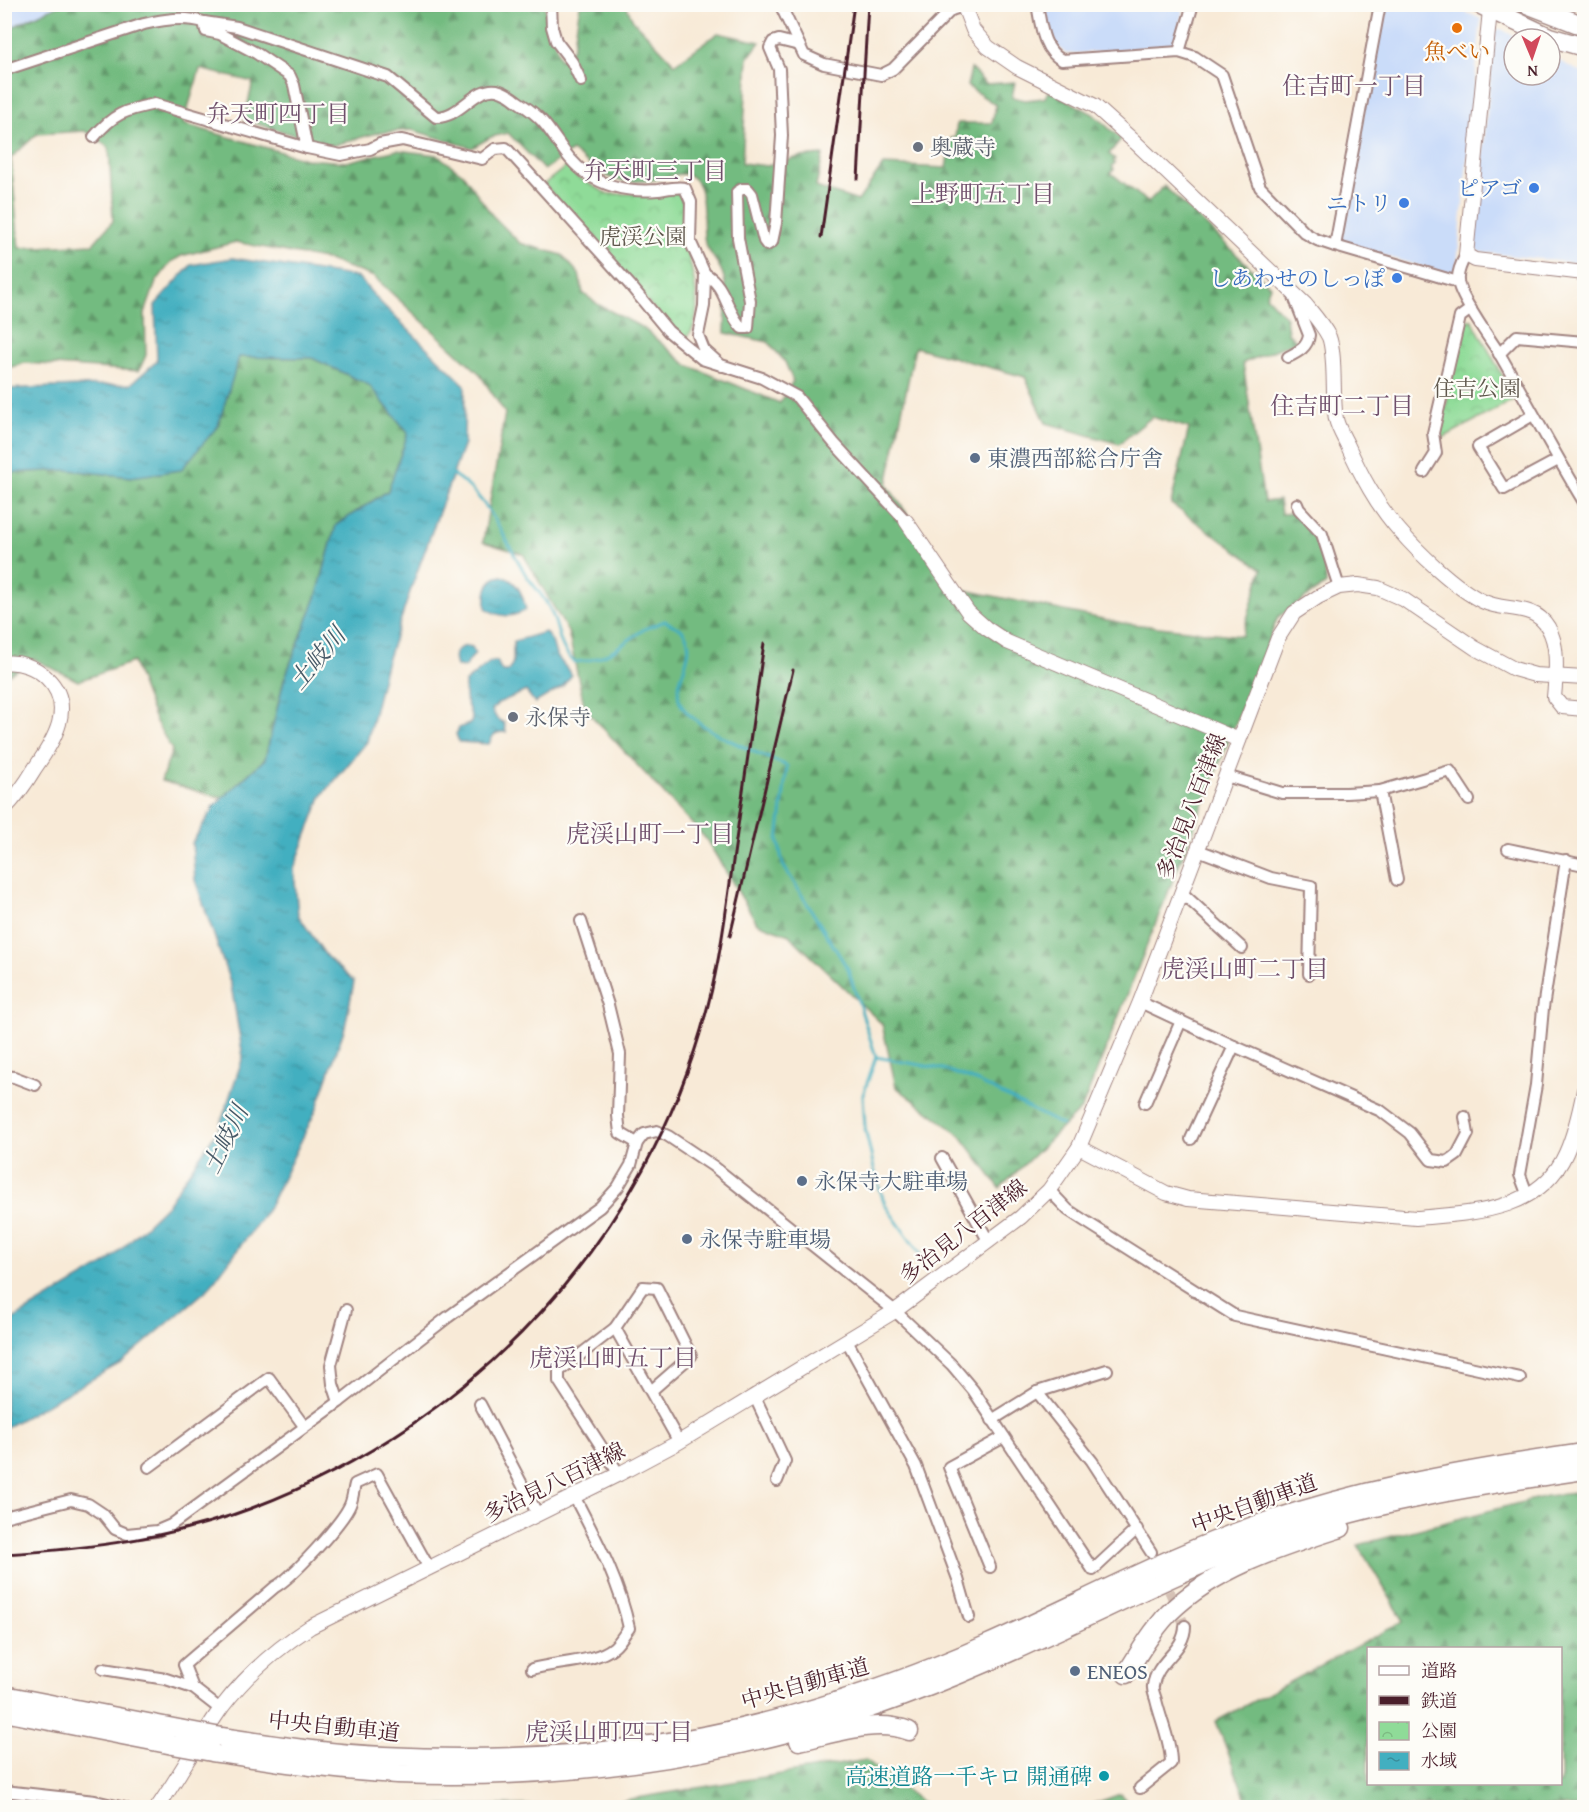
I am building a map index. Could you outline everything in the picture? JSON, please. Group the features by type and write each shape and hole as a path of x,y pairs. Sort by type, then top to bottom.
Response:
{"highway":[{"path":"1527,4 1579,25"},
{"path":"1485,7 1528,27"},
{"path":"1562,41 1584,47"},
{"name":"中央自動車道","path":"217,1745 296,1748 381,1756 484,1758 584,1752 637,1746 740,1728 839,1700 931,1668 1030,1626 1186,1553 1313,1506 1454,1473 1584,1453"},
{"name":"中央自動車道","path":"4,1695 176,1737 349,1770 428,1774 535,1772 637,1762 689,1754 796,1731 898,1698 996,1659 1191,1569 1277,1535 1364,1509 1409,1499 1584,1470"},
{"path":"1126,1674 1167,1615 1195,1590 1215,1578 1282,1549 1376,1516 1460,1493 1534,1478"},
{"name":"中央自動車道","path":"4,1712 176,1737"},
{"path":"637,1762 668,1762 711,1756 865,1728 896,1726 909,1731"}],"street":[{"path":"551,4 552,27 556,41 572,62 581,81"},
{"path":"780,4 804,55 824,64 881,75 893,69 951,10 963,5 973,30 988,47 1017,67 1095,106 1321,323 1330,340 1336,422 1367,485 1386,515 1415,548 1480,600 1498,607 1527,611 1541,617 1553,636 1556,677 1554,697 1562,707 1584,709"},
{"path":"1036,4 1047,46 1054,56 1062,60 1179,52 1195,57 1222,75 1260,187 1305,233 1335,246 1458,282"},
{"path":"1179,52 1192,4"},
{"path":"1335,246 1380,4"},
{"path":"1485,7 1466,255 1461,263 1458,282 1471,309 1584,502"},
{"path":"4,70 144,24 164,19 193,19 237,27 388,77 436,117 445,117 454,113 466,102 490,89 500,91 528,108 543,122 569,159 588,175 617,188 649,190 685,188 691,202 690,241 705,274 704,306 698,335 690,343 681,343"},
{"path":"204,22 206,31 220,34 256,53 290,76 294,85 307,148"},
{"path":"705,274 716,279 736,322 741,328 748,328 750,301 738,238 737,192 748,189 752,194 764,241 767,244 772,242 775,237 776,223 781,114 779,69 770,48 773,42 779,40 799,45"},
{"path":"1562,45 1584,58"},
{"path":"94,138 108,120 134,108 155,104 307,148 341,155 402,140 482,159 495,149 506,148 681,343 702,359 762,378 797,397 834,443 882,492 906,521 968,612 986,628 1007,642 1239,740"},
{"path":"1466,255 1475,260 1584,273"},
{"path":"1288,357 1305,346 1309,340 1293,294"},
{"path":"1424,472 1436,453 1433,433 1460,317 1471,309"},
{"path":"698,335 704,350 722,366"},
{"path":"1499,354 1517,336 1584,342"},
{"path":"1533,415 1478,447 1504,489 1558,460"},
{"path":"1297,504 1322,534 1339,586 1358,585 1378,588 1403,599 1474,648 1514,669 1535,675 1584,678"},
{"name":"多治見八百津線","path":"157,1808 179,1777 220,1709 281,1645 310,1627 574,1497 679,1442 895,1311 1021,1217 1049,1190 1079,1147 1140,1002 1278,638 1294,613 1339,586"},
{"path":"4,663 12,662 40,671 57,690 62,712 52,743 14,799 4,809"},
{"path":"1226,776 1282,794 1346,793 1380,790 1450,771 1470,800"},
{"path":"1380,790 1396,880"},
{"path":"1508,849 1584,865"},
{"path":"1198,850 1272,879 1311,886 1310,974"},
{"path":"1528,1196 1520,1175 1536,1085 1543,1008 1566,860"},
{"path":"1181,892 1242,948"},
{"path":"581,921 608,1005 620,1054 618,1116 620,1133 637,1143"},
{"path":"1140,1002 1381,1111 1410,1133 1431,1160 1447,1162 1457,1155 1468,1134 1465,1117"},
{"path":"1145,1103 1181,1021"},
{"path":"1191,1139 1234,1046"},
{"path":"4,1076 14,1077 35,1085"},
{"path":"1079,1147 1167,1193 1188,1199 1416,1218 1472,1212 1501,1206 1528,1196 1557,1169 1566,1153 1584,1090"},
{"path":"4,1517 71,1500 88,1504 103,1514 115,1528 127,1534 157,1531 171,1525 600,1206 618,1187 637,1143 644,1134 657,1131 713,1166 895,1311 952,1365 973,1390 1093,1570 1137,1529"},
{"path":"942,1158 988,1242"},
{"path":"1049,1190 1068,1210 1235,1316 1520,1378"},
{"path":"619,1474 559,1381 559,1371 615,1328 644,1287 657,1288 691,1356 651,1391"},
{"path":"339,1402 333,1384 331,1365 346,1310"},
{"path":"615,1328 679,1442"},
{"path":"847,1341 916,1467 958,1579 969,1617"},
{"path":"992,1420 1037,1392 1107,1370"},
{"path":"149,1467 269,1378 304,1426"},
{"path":"1037,1392 1092,1461 1151,1552"},
{"path":"754,1395 785,1461 777,1481"},
{"path":"480,1404 537,1514"},
{"path":"990,1567 949,1467 1004,1437"},
{"path":"193,1688 184,1665 275,1587 286,1581 350,1506 355,1484 377,1474 429,1568"},
{"path":"532,1670 549,1664 583,1661 614,1648 629,1628 624,1603 606,1558 574,1497"},
{"path":"1140,1788 1172,1763 1172,1750 1161,1723 1152,1686 1160,1668 1185,1637 1185,1626"},
{"path":"103,1669 166,1679 193,1688 220,1709"},
{"path":"4,1791 95,1801 125,1808"}],"shaded area":[{"path":"1044,4 1184,5 1175,46 1066,54 1052,41"},
{"path":"5,5 59,5 53,7 55,12 5,32"},
{"path":"1383,5 1449,5 1481,19 1456,274 1451,275 1340,243"},
{"name":"ピアゴ","path":"1495,30 1502,30 1502,87 1562,87 1562,62 1584,74 1584,264 1479,252 1474,246"}],"green space":[{"path":"61,4 391,4 420,14 461,13 468,5 544,5 560,60 573,48 580,5 626,5 633,20 675,64 718,33 760,42 748,58 742,163 767,166 799,157 823,155 816,187 858,201 883,165 946,168 951,138 955,138 957,123 992,123 996,105 967,86 971,69 986,84 1015,82 1012,97 1025,100 1044,98 1050,91 1093,114 1121,139 1109,154 1115,159 1111,173 1148,202 1164,186 1270,286 1266,296 1286,317 1288,333 1297,341 1243,363 1264,502 1279,500 1281,514 1296,513 1319,537 1325,558 1326,584 1278,617 1082,1108 1000,1188 960,1135 896,1087 882,1024 789,935 757,923 706,839 585,709 568,632 523,554 483,542 505,413 479,373 374,277 328,260 236,242 181,256 171,262 156,282 145,313 146,355 139,371 25,363 5,369 4,31","holes":["200,69 253,82 244,120 331,146 377,133 412,130 472,148 491,137 508,133 544,170 572,151 601,173 618,180 640,182 682,174 691,176 701,191 705,242 724,278 725,333 768,342 785,362 793,381 780,403 687,365 643,328 599,305 583,293 579,274 562,255 520,243 492,215 463,174 437,155 397,150 346,162 306,159 183,124","85,131 109,148 113,221 93,244 19,248 11,158 37,134","915,347 1025,377 1046,423 1119,444 1152,417 1189,428 1171,504 1262,569 1242,636 1122,623 960,589 887,485"]},
{"name":"虎渓公園","path":"568,165 578,178 608,194 678,193 681,197 684,207 684,233 697,305 696,319 683,342 544,184"},
{"name":"住吉公園","path":"1464,320 1472,320 1515,399 1441,439 1439,421 1446,406"},
{"path":"238,357 312,358 369,385 408,433 388,491 336,525 317,595 284,680 265,759 222,798 161,781 172,750 155,720 133,662 78,681 34,659 5,677 4,473 69,470 131,477 218,426"},
{"path":"1584,1492 1584,1807 1249,1807 1216,1721 1404,1621 1358,1545 1546,1496"},
{"path":"866,1760 928,1807 345,1807 595,1805"},
{"path":"1120,1794 1133,1807 1085,1807"}],"water":[{"name":"土岐川","path":"232,258 358,277 378,300 465,385 464,444 386,664 367,742 321,797 294,869 298,915 326,956 354,982 345,1027 317,1108 268,1209 209,1288 121,1363 5,1428 5,1324 107,1263 166,1206 219,1128 243,1057 231,985 195,880 192,843 215,805 265,759 284,680 317,595 336,525 388,491 408,433 369,385 312,358 239,357 218,426 181,470 131,477 69,470 5,473 5,389 131,384 157,361 155,305 191,265"},
{"path":"502,576 512,581 519,589 526,610 506,616 496,614 486,608 486,592 490,583"},
{"path":"545,632 552,641 556,655 572,675 562,687 535,703 526,691 498,703 492,710 497,719 504,723 506,732 495,734 489,744 459,742 456,734 459,728 471,723 472,718 465,698 465,682 490,662 497,661 502,671 508,671 513,660 514,641"},
{"path":"472,647 475,653 465,667 456,666 454,659 456,653 460,648"}],"waterway":[{"path":"450,473 475,493 494,518 526,575 548,605 564,650 574,662 603,656 643,630 665,621 682,630 687,639 689,649 679,687 682,706 690,715 715,733 787,766 778,840 783,865 848,969 876,1057 863,1095 865,1128 875,1173 885,1205 920,1254"},
{"path":"876,1057 943,1069 976,1081 1062,1125"}],"tunnel":[{"path":"1163,1577 1185,1626"}],"railway":[{"path":"821,237 854,4"},
{"path":"858,179 868,4"},
{"path":"4,1554 68,1549 130,1540 192,1527 252,1508 333,1471 409,1426 479,1373 542,1312 596,1244 643,1170 680,1090 708,1005 717,967 764,643"},
{"path":"730,936 793,670"}],"place":[{"name":"魚べい","path":"1457,28"},
{"name":"奥蔵寺","path":"918,147"},
{"name":"ピアゴ","path":"1534,188"},
{"name":"ニトリ","path":"1404,203"},
{"name":"しあわせのしっぽ","path":"1397,278"},
{"name":"東濃西部総合庁舎","path":"975,458"},
{"name":"永保寺","path":"513,717"},
{"name":"永保寺大駐車場","path":"802,1181"},
{"name":"永保寺駐車場","path":"687,1239"},
{"name":"ENEOS","path":"1075,1671"},
{"name":"高速道路一千キロ 開通碑","path":"1104,1776"}],"district":[{"name":"住吉町一丁目","path":"1354,85"},
{"name":"弁天町四丁目","path":"278,113"},
{"name":"弁天町三丁目","path":"655,170"},
{"name":"上野町五丁目","path":"983,193"},
{"name":"住吉町二丁目","path":"1342,405"},
{"name":"虎渓山町一丁目","path":"650,833"},
{"name":"虎渓山町二丁目","path":"1245,968"},
{"name":"虎渓山町五丁目","path":"613,1357"},
{"name":"虎渓山町四丁目","path":"609,1731"}]}
